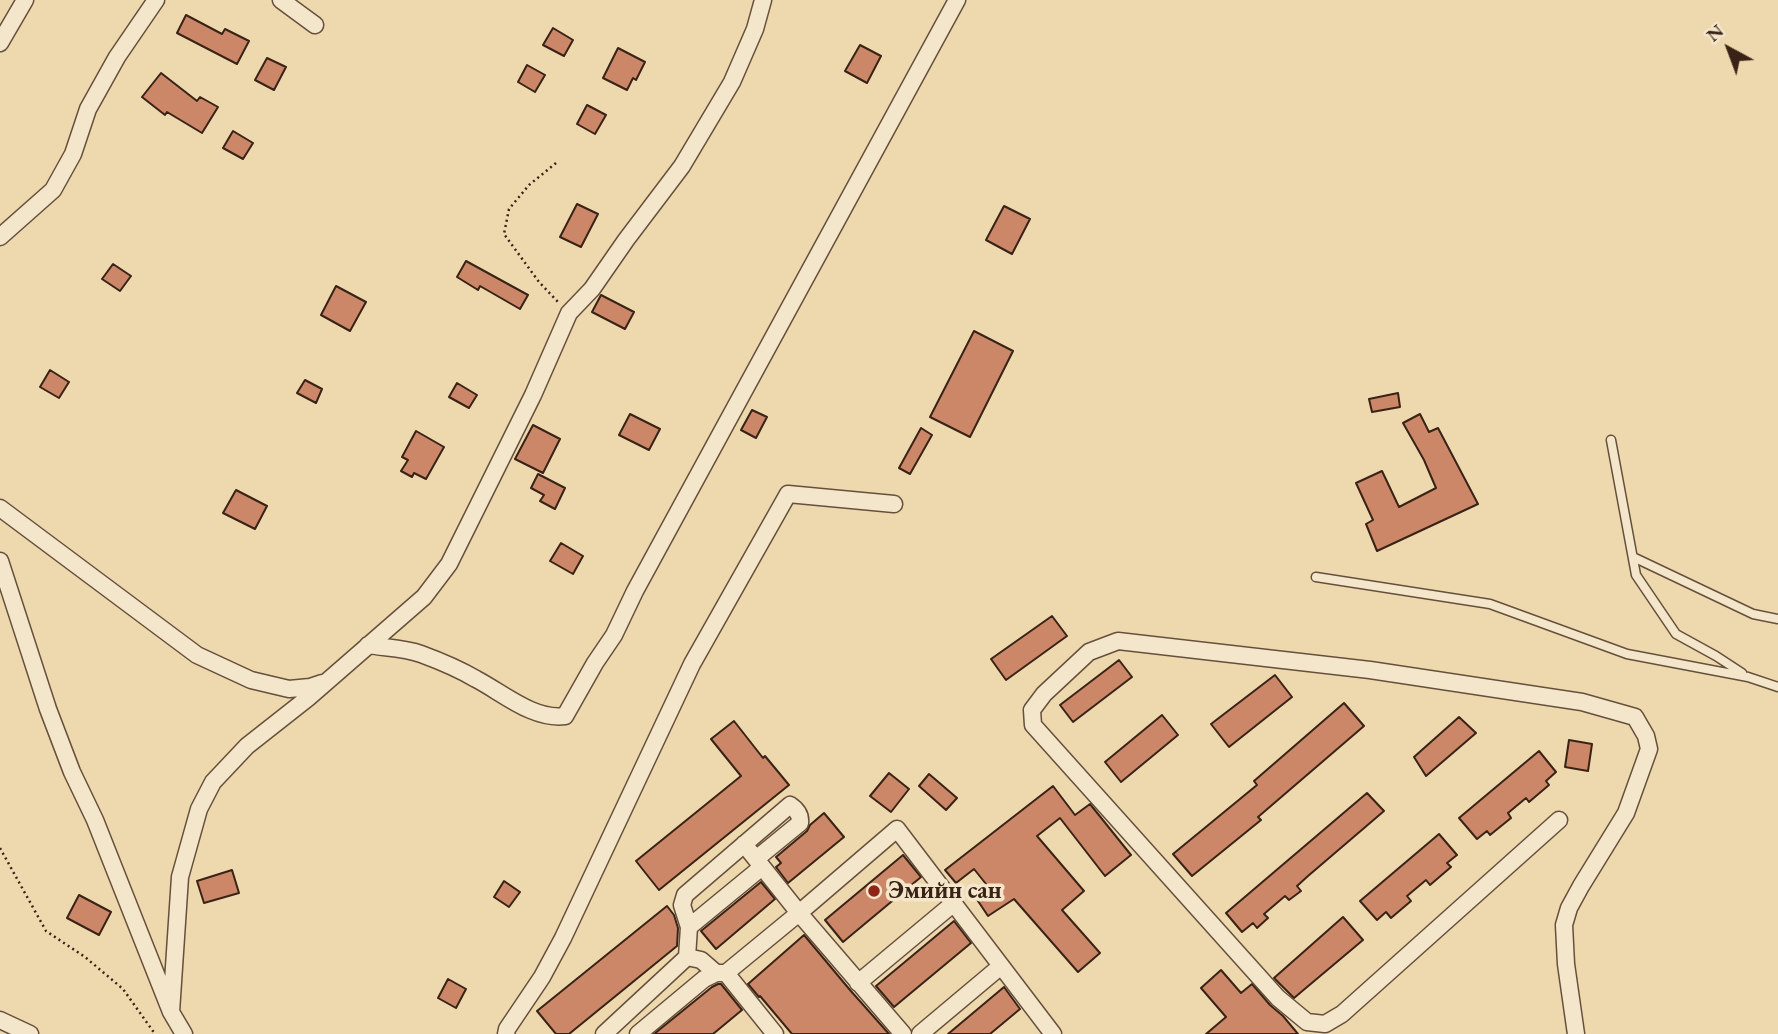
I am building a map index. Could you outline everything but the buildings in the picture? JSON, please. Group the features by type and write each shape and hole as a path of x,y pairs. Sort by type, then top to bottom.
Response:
{"street":[{"path":"0,43 25,0"},
{"path":"0,237 53,190 73,154 88,108 117,57 156,0"},
{"path":"281,0 316,25"},
{"path":"171,1012 180,877 199,809 213,782 247,746 328,681 424,597 449,564 533,395 569,313 592,289 682,166 732,82 755,29 763,0"},
{"path":"368,645 401,648 422,654 476,679 518,704 552,717 565,716 614,635 635,591 957,0"},
{"path":"506,1034 507,1028 542,977 563,938 692,664 788,494 894,504"},
{"path":"0,508 197,655 250,680 289,689 310,687 328,681"},
{"path":"0,561 48,709 72,772 95,820 171,1012 184,1034"},
{"path":"1559,820 1342,1014 1325,1024 1307,1022 1278,998 1033,725 1032,710 1044,694 1089,653 1118,641 1383,672 1583,702 1634,718 1646,736 1650,749 1626,813 1581,886 1563,925 1576,1034"},
{"path":"687,957 689,927 682,905 685,895 790,805 796,809 800,823 689,927"},
{"path":"638,1034 704,979 721,973 799,912 897,829 1050,1033"},
{"path":"744,844 903,1034"},
{"path":"858,983 954,903"},
{"path":"604,1034 687,957 695,957 721,973 770,1032"},
{"path":"920,1034 1001,966"},
{"path":"0,1020 30,1034"}],"lane":[{"path":"1611,440 1636,575 1676,634 1748,677"},
{"path":"1633,557 1753,614 1778,619"},
{"path":"1316,577 1490,604 1627,654 1748,677 1778,687"}],"path":[{"path":"556,163 528,184 509,209 504,234 539,282 569,313"},
{"path":"0,848 46,931 85,957 123,989 155,1034"}],"place":[{"name":"Эмийн сан","path":"874,891"}]}
